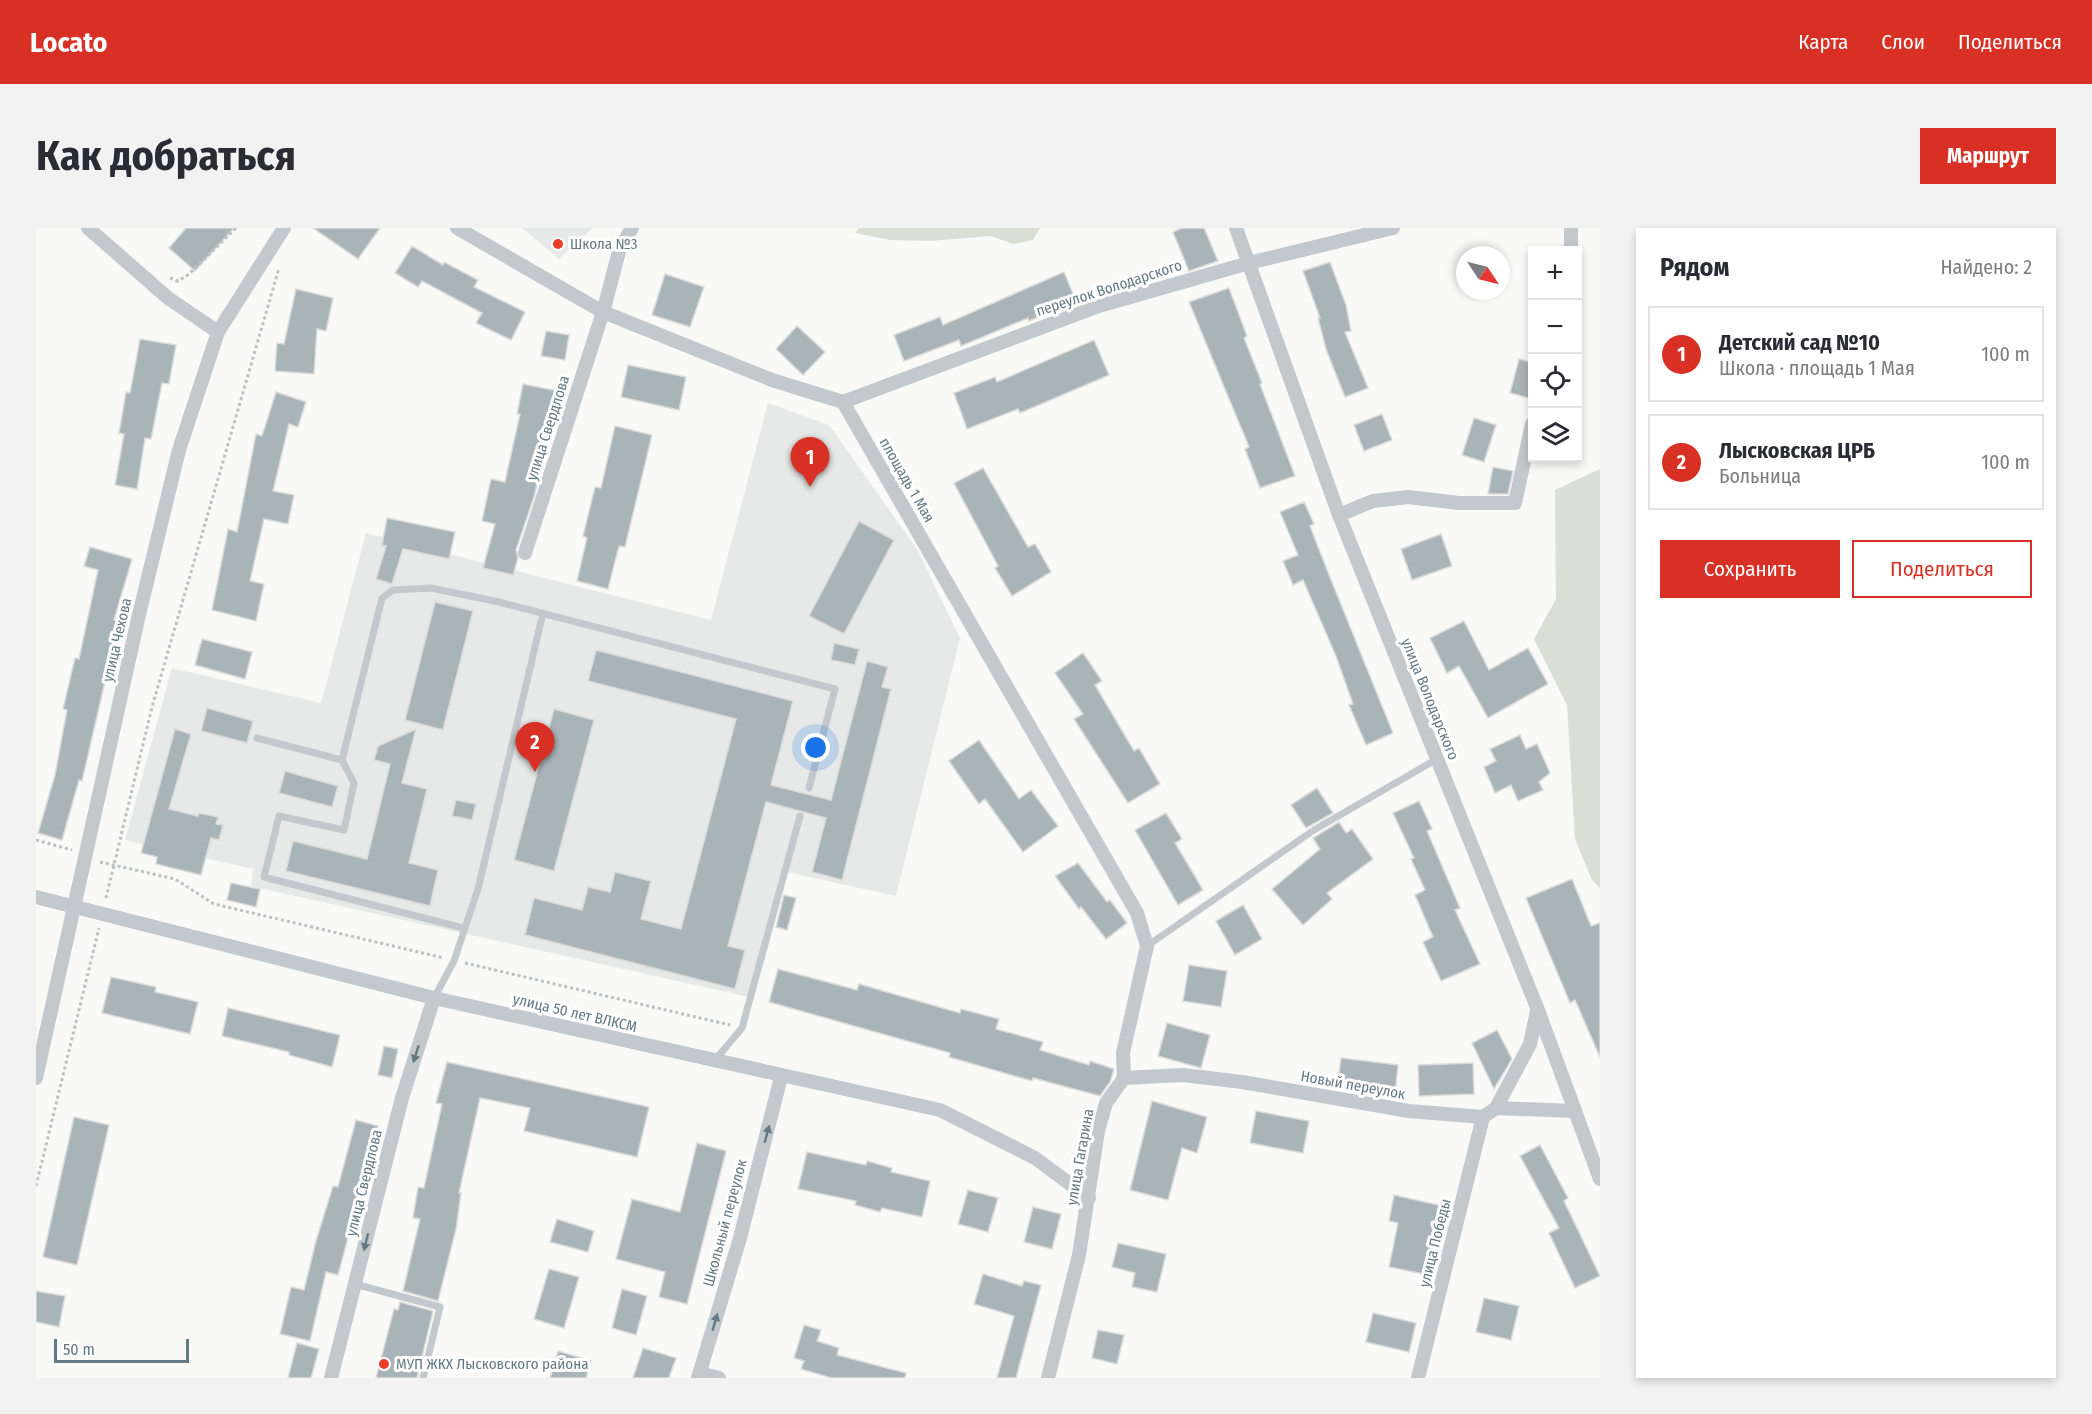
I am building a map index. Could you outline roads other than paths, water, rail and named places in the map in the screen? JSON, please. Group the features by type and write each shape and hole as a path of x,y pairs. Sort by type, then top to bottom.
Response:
{"street":[{"path":"88,228 168,298 218,332"},
{"name":"улица Чехова","path":"36,1078 87,857 138,619 177,461 218,332 284,228"},
{"path":"457,228 603,312 772,380 843,402"},
{"name":"улица Свердлова","path":"525,553 603,312 620,248 632,228"},
{"name":"улица Володарского","path":"1236,228 1339,515 1538,1010 1600,1179"},
{"name":"переулок Володарского","path":"843,402 1099,306 1249,263 1393,228"},
{"path":"1571,228 1571,246"},
{"name":"площадь 1 Мая","path":"843,402 1137,913 1147,946"},
{"path":"1339,515 1373,501 1408,496 1459,503 1515,503 1528,446"},
{"name":"улица 50 лет ВЛКСМ","path":"36,897 434,998 782,1077 940,1110 1035,1158 1089,1198"},
{"path":"1124,1078 1123,1053 1147,946"},
{"name":"улица Свердлова","path":"332,1378 402,1098 434,998"},
{"path":"1483,1117 1497,1108 1530,1044 1538,1010"},
{"name":"Новый переулок","path":"1124,1078 1183,1075 1410,1111 1483,1117"},
{"name":"Школьный переулок","path":"699,1376 740,1238 782,1077"},
{"name":"улица Гагарина","path":"1048,1378 1079,1255 1098,1131 1106,1103 1124,1078"},
{"path":"1497,1108 1575,1111"},
{"name":"улица Победы","path":"1418,1378 1483,1117"},
{"path":"699,1376 719,1378"}],"lane":[{"path":"463,928 264,877 279,816 344,830 354,783 342,760 382,598 393,590 431,588 543,613 835,689 809,788"},
{"path":"434,998 454,961 478,888 543,613"},
{"path":"257,738 342,760"},
{"path":"1147,946 1314,830 1437,759"},
{"path":"714,1061 742,1028 800,816"},
{"path":"355,1284 440,1307 423,1378"}],"place":[{"name":"Школа №3","path":"558,244"},
{"name":"Детский сад №10","path":"810,487"},
{"name":"Лысковская ЦРБ","path":"535,772"},
{"name":"МУП ЖКХ Лысковского района","path":"384,1364"}]}
